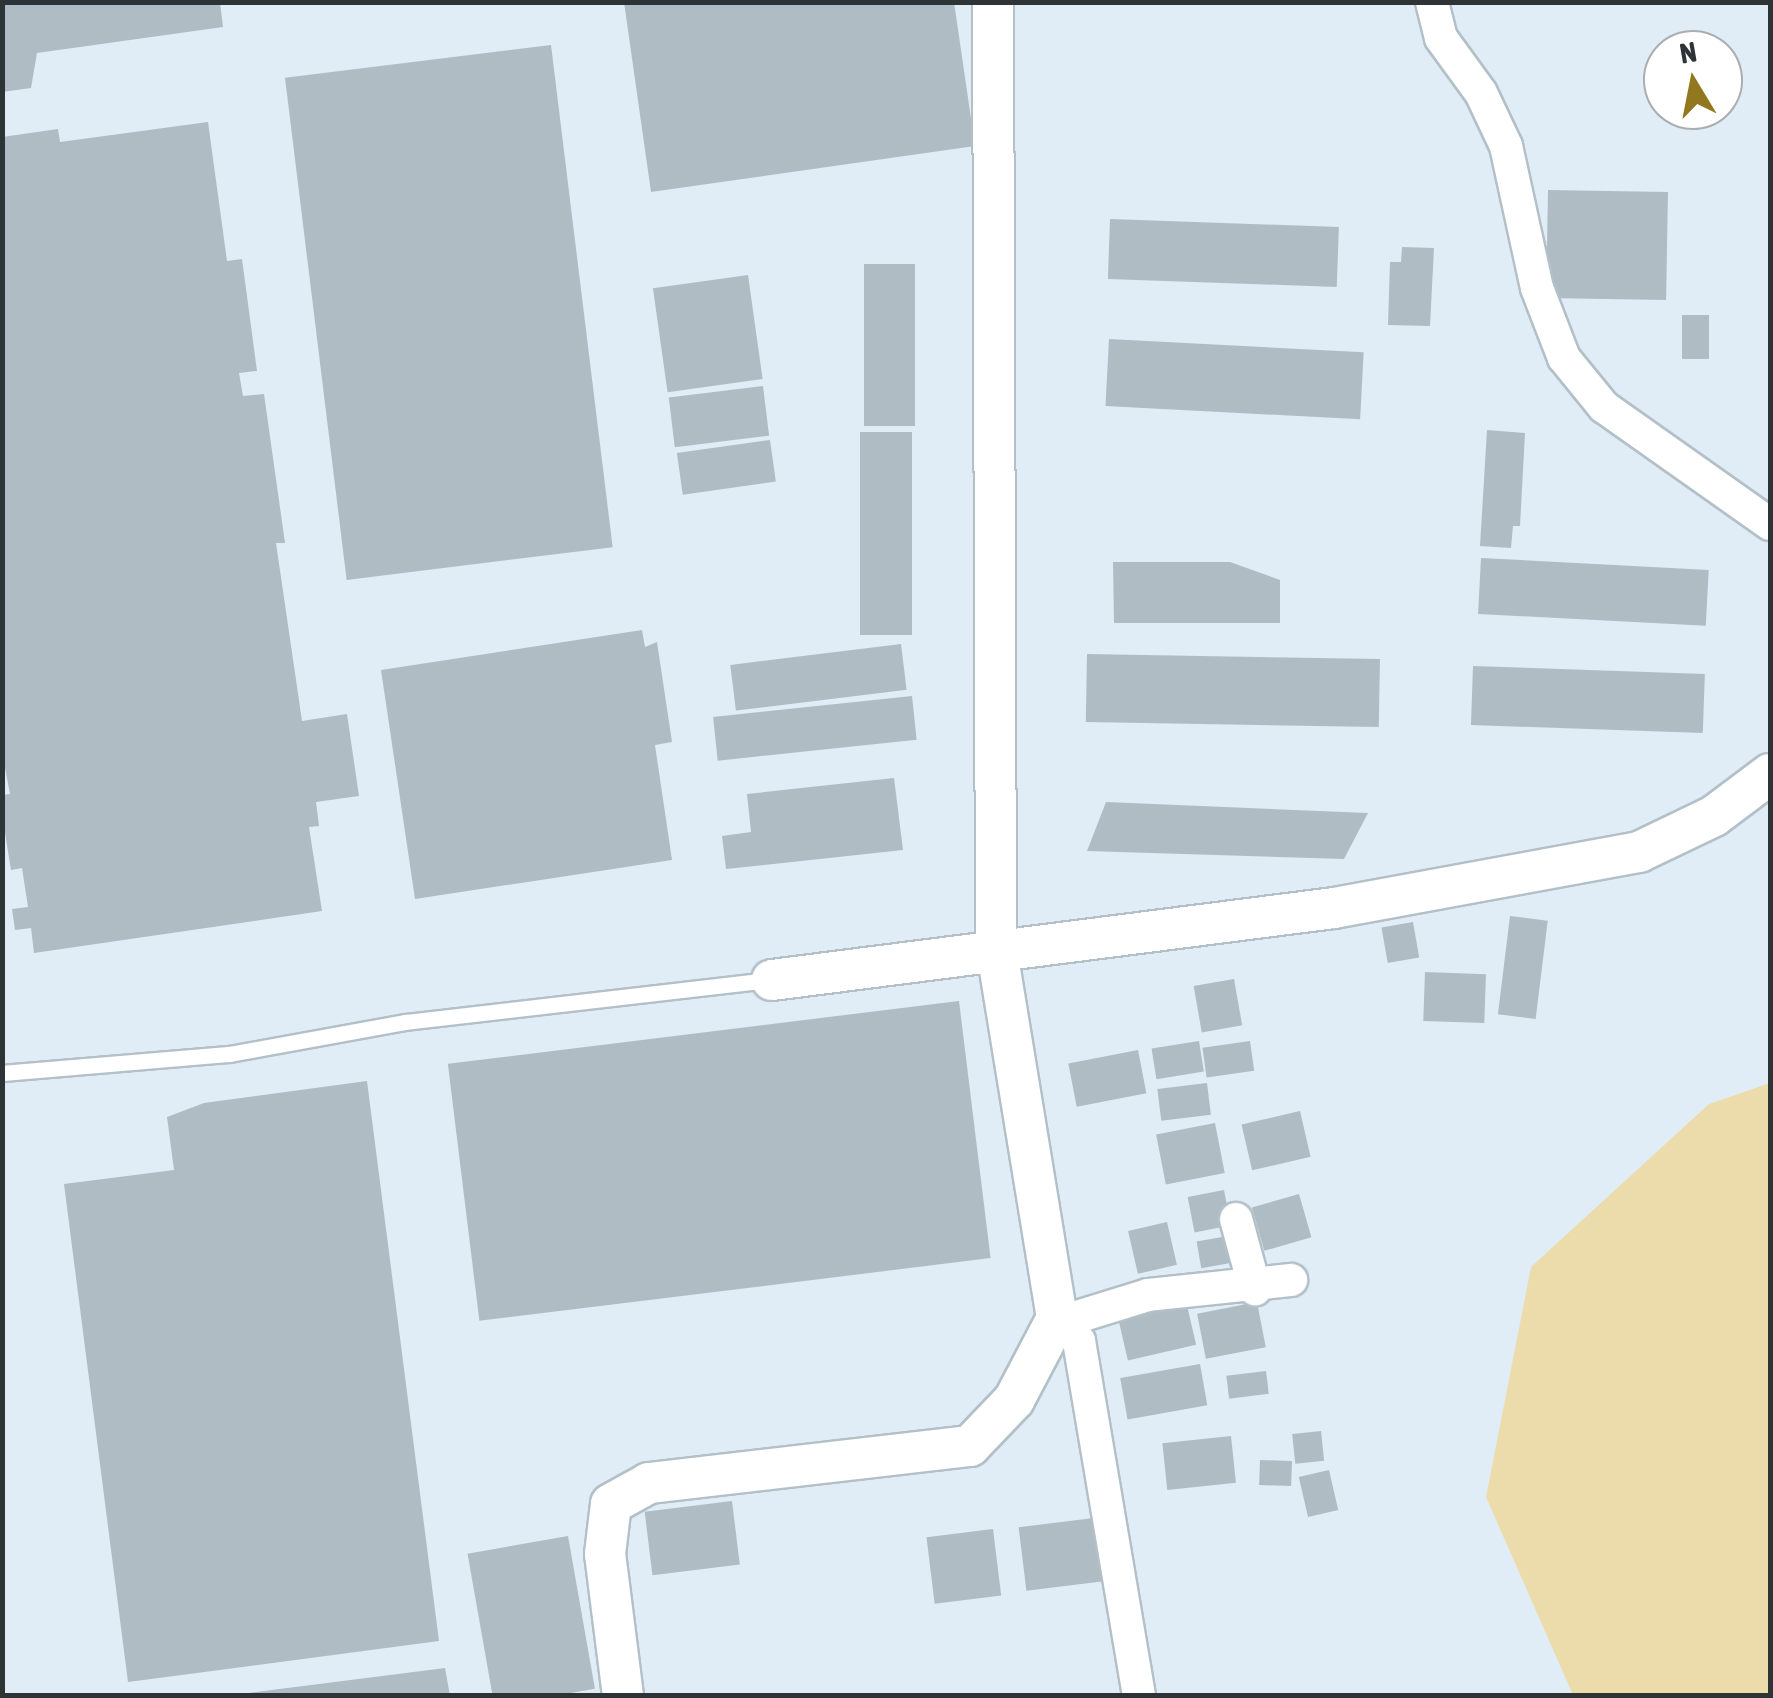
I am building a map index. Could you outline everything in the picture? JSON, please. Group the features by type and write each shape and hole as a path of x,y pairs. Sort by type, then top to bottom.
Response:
{"street":[{"path":"993,2 996,947 1060,1319 1079,1342 1139,1696"},
{"path":"1432,2 1441,38 1481,93 1506,146 1537,288 1564,358 1604,407 1770,524"},
{"path":"772,980 996,947 1334,908 1639,852 1714,816 1770,774"},
{"path":"1236,1219 1255,1289"},
{"path":"623,1696 605,1554 611,1504 649,1483 970,1446 1014,1400 1060,1319 1148,1295 1255,1289 1291,1280"}],"lane":[{"path":"2,1073 229,1054 405,1022 772,980"}],"shaded area":[{"path":"1770,1083 1770,1695 1573,1695 1486,1497 1531,1267 1709,1104"}],"building":[{"path":"2,2 220,2 223,27 37,53 31,88 2,92"},
{"path":"624,2 954,2 975,146 651,192"},
{"path":"551,45 613,547 347,580 285,78"},
{"path":"208,122 227,261 242,259 257,371 239,373 243,396 264,394 285,543 276,543 302,721 347,714 359,796 316,802 319,826 309,827 322,911 34,953 31,928 15,930 12,909 28,907 22,868 11,870 2,814 2,795 10,794 2,752 2,137 58,129 60,142"},
{"path":"1548,190 1668,192 1666,300 1546,298"},
{"path":"1110,219 1339,227 1337,287 1108,279"},
{"path":"1402,247 1434,248 1430,326 1388,325 1390,262 1401,262"},
{"path":"864,264 915,264 915,426 864,426"},
{"path":"748,275 763,379 668,392 653,288"},
{"path":"1682,315 1709,315 1709,359 1682,359"},
{"path":"1109,339 1364,352 1360,419 1105,406"},
{"path":"763,386 769,436 675,447 669,398"},
{"path":"1487,430 1525,433 1520,526 1513,526 1511,548 1480,546"},
{"path":"860,432 912,432 912,635 860,635"},
{"path":"770,440 776,482 683,495 677,453"},
{"path":"1481,558 1709,570 1706,626 1478,614"},
{"path":"1113,562 1230,562 1280,580 1280,623 1114,623"},
{"path":"642,630 645,647 657,642 672,742 655,745 672,860 415,899 381,670"},
{"path":"901,644 907,690 736,711 730,665"},
{"path":"1087,654 1380,659 1379,727 1086,722"},
{"path":"1473,666 1705,674 1703,733 1471,725"},
{"path":"912,696 917,740 718,761 713,717"},
{"path":"894,778 903,850 726,869 722,836 751,832 747,794"},
{"path":"1106,802 1368,813 1344,859 1087,851"},
{"path":"1510,916 1548,921 1536,1019 1498,1014"},
{"path":"1413,922 1419,957 1388,963 1381,928"},
{"path":"1425,972 1486,974 1484,1023 1423,1021"},
{"path":"1234,979 1242,1025 1202,1032 1194,986"},
{"path":"959,1001 991,1258 479,1321 448,1064"},
{"path":"1199,1041 1204,1072 1156,1079 1152,1049"},
{"path":"1250,1041 1254,1071 1207,1077 1202,1048"},
{"path":"1138,1050 1146,1093 1077,1107 1068,1064"},
{"path":"367,1081 439,1641 128,1682 64,1184 174,1170 167,1117 204,1103"},
{"path":"1207,1083 1211,1115 1161,1121 1157,1089"},
{"path":"1300,1111 1311,1157 1252,1170 1242,1124"},
{"path":"1215,1123 1225,1173 1166,1185 1156,1134"},
{"path":"1224,1190 1231,1225 1195,1232 1188,1197"},
{"path":"1299,1194 1311,1237 1264,1251 1252,1208"},
{"path":"1167,1222 1177,1265 1138,1274 1128,1231"},
{"path":"1234,1235 1239,1262 1201,1268 1197,1242"},
{"path":"1186,1301 1196,1345 1128,1361 1118,1317"},
{"path":"1257,1302 1266,1347 1206,1359 1197,1314"},
{"path":"1200,1364 1207,1405 1128,1419 1120,1378"},
{"path":"1266,1371 1269,1394 1229,1399 1226,1376"},
{"path":"1321,1431 1324,1461 1295,1464 1292,1434"},
{"path":"1231,1436 1236,1483 1167,1490 1162,1443"},
{"path":"1260,1460 1292,1461 1291,1486 1259,1485"},
{"path":"1329,1470 1338,1510 1308,1517 1299,1477"},
{"path":"732,1501 740,1565 652,1575 645,1512"},
{"path":"1102,1517 1110,1581 1026,1591 1019,1527"},
{"path":"993,1529 1001,1596 935,1604 926,1537"},
{"path":"568,1536 595,1689 553,1696 493,1696 468,1554"},
{"path":"445,1668 450,1696 249,1696 249,1693"}]}
